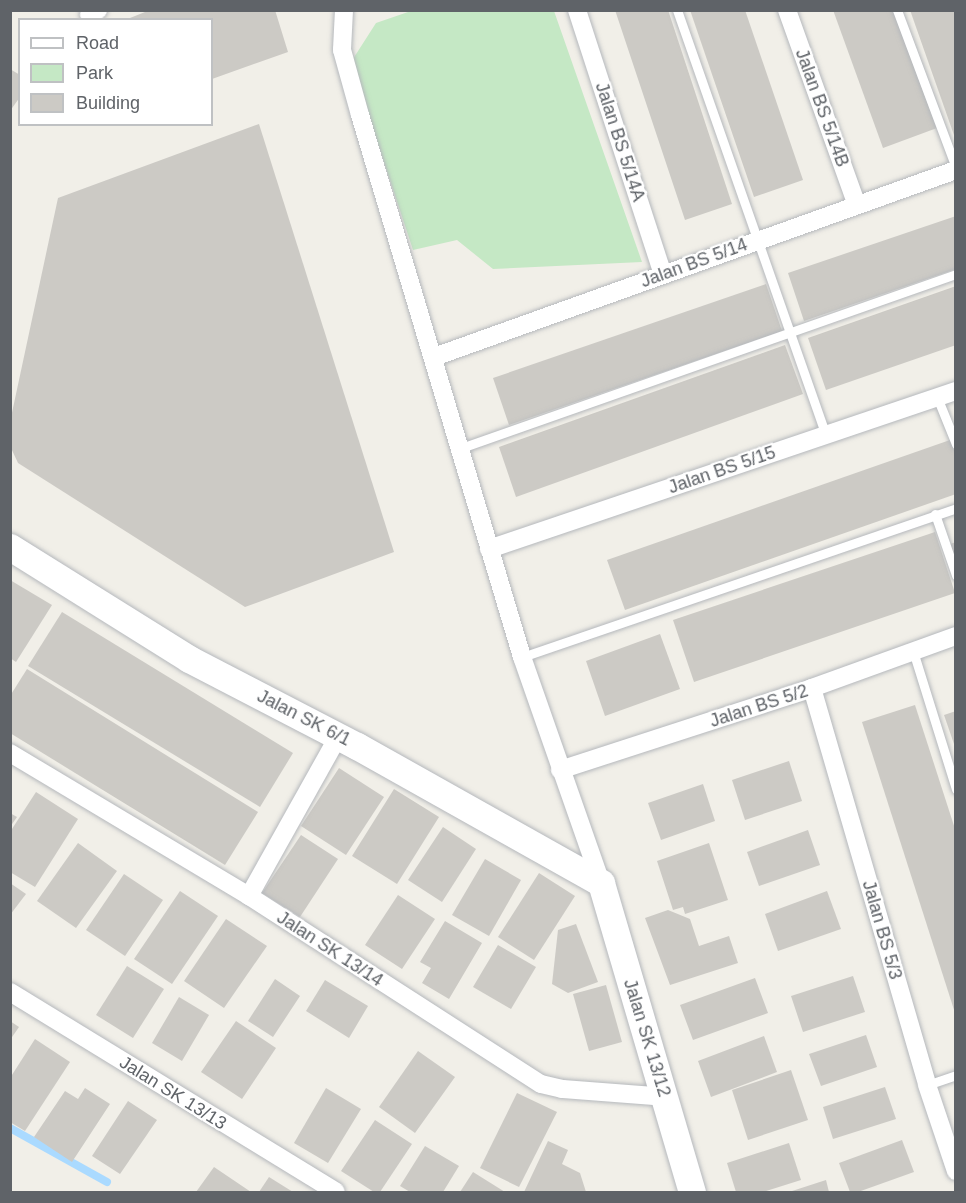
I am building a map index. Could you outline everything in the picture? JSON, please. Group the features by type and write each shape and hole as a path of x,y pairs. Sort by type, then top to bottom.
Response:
{"street":[{"path":"344,10 342,50 522,657 601,883"},
{"name":"Jalan BS 5/14A","path":"577,10 663,274"},
{"name":"Jalan BS 5/14B","path":"787,10 857,205"},
{"name":"Jalan BS 5/14","path":"434,357 956,169"},
{"name":"Jalan BS 5/15","path":"489,549 956,391"},
{"name":"Jalan SK 6/1","path":"10,547 189,659 338,737 601,883"},
{"name":"Jalan BS 5/2","path":"560,770 812,688 956,636"},
{"name":"Jalan BS 5/3","path":"812,688 927,1085 956,1171"},
{"path":"249,896 338,737"},
{"name":"Jalan SK 13/14","path":"10,753 249,896 541,1084 562,1089 665,1097"},
{"name":"Jalan SK 13/12","path":"601,883 692,1192"},
{"name":"Jalan SK 13/13","path":"10,992 336,1192"}],"lane":[{"path":"677,10 826,435"},
{"path":"897,10 956,169"},
{"path":"461,448 956,274"},
{"path":"938,397 956,444"},
{"path":"522,657 956,507"},
{"path":"935,514 956,575"},
{"path":"913,651 956,789"},
{"path":"927,1085 956,1075"}],"green space":[{"path":"411,11 554,11 642,262 493,269 457,240 413,250 351,62 376,23"}],"building":[{"path":"150,10 275,10 288,52 213,79 213,18 130,18"},
{"path":"615,10 668,10 732,204 685,220"},
{"path":"690,10 745,10 803,180 754,197"},
{"path":"833,10 893,10 937,128 883,148"},
{"path":"910,10 956,10 956,138 955,138"},
{"path":"10,69 18,74 18,100 10,111"},
{"path":"259,124 394,552 245,607 18,463 11,448 10,422 58,198"},
{"path":"956,216 956,269 804,321 788,273"},
{"path":"766,284 782,331 509,425 493,378"},
{"path":"956,286 956,345 826,390 808,338"},
{"path":"785,345 803,394 516,497 499,447"},
{"path":"950,440 956,455 956,494 625,610 607,560"},
{"path":"935,532 955,593 694,682 673,620"},
{"path":"956,542 956,559 955,559 950,544"},
{"path":"10,580 52,605 16,662 10,658"},
{"path":"62,612 293,753 260,807 28,666"},
{"path":"660,634 680,689 605,716 586,661"},
{"path":"27,669 258,812 225,865 10,733 10,696"},
{"path":"915,705 956,832 955,1013 862,722"},
{"path":"956,711 956,747 955,747 944,715"},
{"path":"789,761 802,801 745,820 732,780"},
{"path":"339,768 384,797 346,855 301,826"},
{"path":"703,784 715,821 661,840 648,803"},
{"path":"394,789 439,817 397,884 352,856"},
{"path":"36,792 78,819 35,887 10,872 10,832"},
{"path":"10,813 17,817 10,827"},
{"path":"443,827 476,849 442,902 408,880"},
{"path":"808,830 820,865 759,886 747,852"},
{"path":"301,835 338,859 300,917 262,893"},
{"path":"78,843 117,871 76,928 37,901"},
{"path":"709,843 728,900 685,914 683,907 673,910 657,861"},
{"path":"485,859 521,880 489,936 452,915"},
{"path":"539,873 575,896 534,960 498,937"},
{"path":"124,874 163,900 125,956 86,930"},
{"path":"10,883 26,894 10,915"},
{"path":"180,891 218,916 172,984 134,959"},
{"path":"827,891 841,929 778,951 765,914"},
{"path":"398,895 435,919 402,969 365,945"},
{"path":"668,910 690,919 699,946 729,936 738,963 670,985 645,918"},
{"path":"226,919 267,946 224,1008 184,981"},
{"path":"445,921 482,943 449,999 422,983 431,968 420,962"},
{"path":"576,924 598,982 568,993 552,984 558,930"},
{"path":"498,945 536,967 511,1009 473,987"},
{"path":"127,966 164,989 133,1038 96,1015"},
{"path":"853,976 865,1012 803,1032 791,996"},
{"path":"755,978 768,1013 693,1040 680,1005"},
{"path":"275,979 300,996 273,1037 248,1021"},
{"path":"325,980 368,1006 349,1038 306,1011"},
{"path":"606,985 622,1042 589,1051 573,994"},
{"path":"179,997 209,1015 182,1061 152,1043"},
{"path":"10,1021 19,1027 10,1040"},
{"path":"236,1021 276,1048 242,1099 201,1072"},
{"path":"866,1035 877,1067 821,1086 809,1054"},
{"path":"764,1036 777,1072 711,1097 698,1061"},
{"path":"35,1039 70,1062 25,1131 10,1122 10,1078"},
{"path":"418,1051 455,1077 415,1133 379,1107"},
{"path":"791,1070 808,1120 748,1140 732,1090"},
{"path":"885,1087 896,1119 833,1139 823,1107"},
{"path":"85,1088 110,1104 72,1162 34,1137 65,1091 78,1099"},
{"path":"326,1088 361,1109 328,1163 294,1143"},
{"path":"517,1093 557,1112 519,1187 480,1168"},
{"path":"128,1101 157,1120 120,1174 92,1156"},
{"path":"375,1120 412,1144 380,1192 374,1192 341,1171"},
{"path":"902,1140 914,1172 858,1192 850,1192 839,1163"},
{"path":"548,1141 568,1150 562,1164 580,1173 586,1192 524,1192"},
{"path":"789,1143 801,1180 763,1192 736,1192 727,1163"},
{"path":"425,1146 459,1166 443,1192 410,1192 400,1186"},
{"path":"214,1167 251,1192 196,1192"},
{"path":"473,1172 505,1192 460,1192"},
{"path":"269,1177 293,1192 259,1192"},
{"path":"826,1180 829,1192 789,1192"}],"waterway":[{"path":"10,1128 107,1182"}]}
